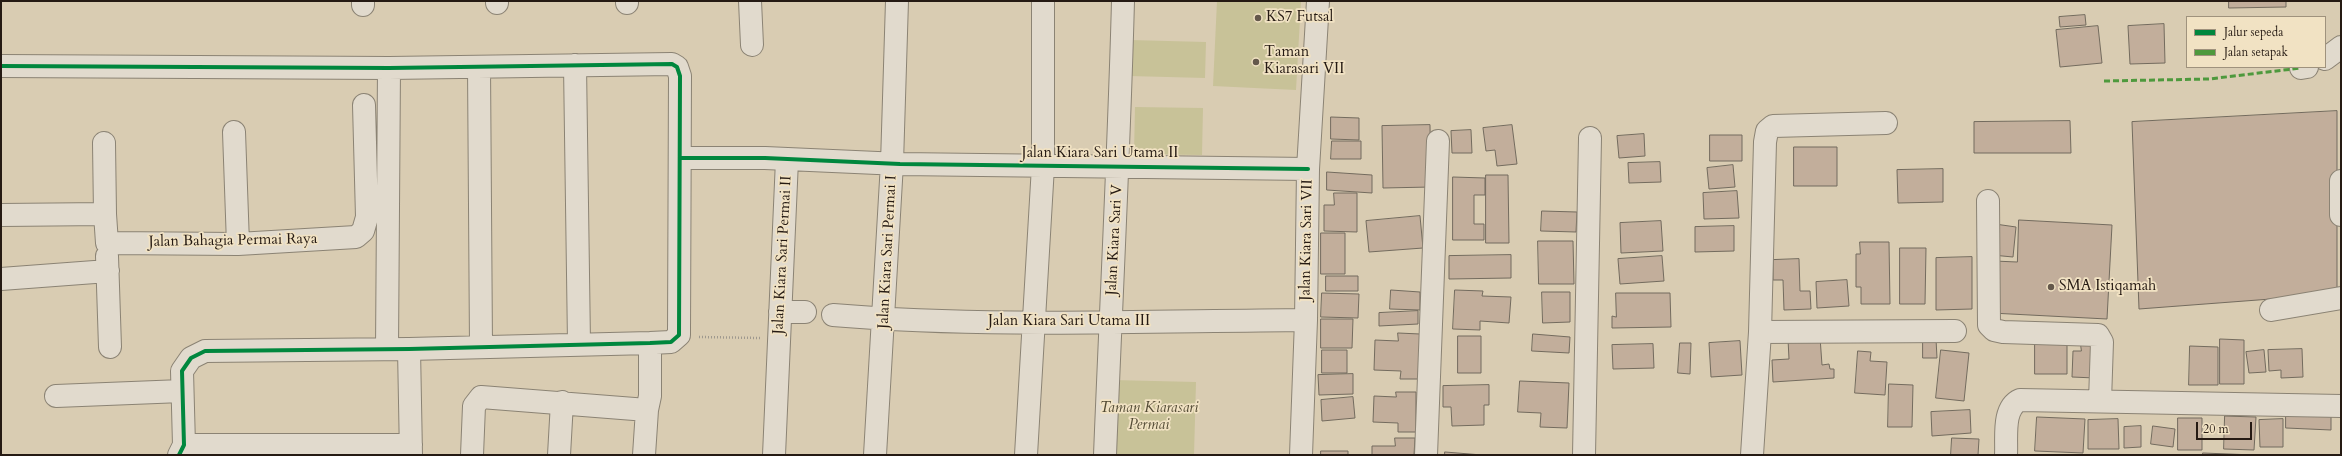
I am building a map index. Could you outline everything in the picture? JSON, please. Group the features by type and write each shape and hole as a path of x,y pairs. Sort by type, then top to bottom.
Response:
{"street":[{"path":"750,1 752,45"},
{"name":"Jalan Kiara Sari Permai I","path":"875,455 892,163 897,1"},
{"path":"1026,455 1043,166 1043,1"},
{"name":"Jalan Kiara Sari V","path":"1105,455 1110,322 1119,165 1123,1"},
{"name":"Jalan Kiara Sari VII","path":"1301,455 1306,320 1308,169 1318,1"},
{"path":"2326,58 2341,47"},
{"path":"1,66 389,68 672,64 677,66 680,76 679,335 671,342 650,343 579,343 398,349 205,351 191,358 182,371 182,450 411,450 398,349 389,68"},
{"path":"575,65 579,343"},
{"path":"479,67 480,346"},
{"name":"Jalan Bahagia Permai Raya","path":"107,243 238,244 346,239 356,237 364,231 367,217 364,105"},
{"path":"1752,455 1760,332 1765,142 1767,131 1773,126 1886,123"},
{"path":"234,132 238,244"},
{"path":"1584,455 1590,138"},
{"path":"1426,455 1438,141"},
{"path":"104,143 110,347"},
{"path":"680,158 788,160"},
{"name":"Jalan Kiara Sari Permai II","path":"774,455 788,160 892,163"},
{"name":"Jalan Kiara Sari Utama II","path":"892,163 1043,166 1119,165 1308,169"},
{"path":"2341,181 2341,215"},
{"path":"1988,201 1989,325 1994,330 2003,332 2098,335 2102,342 2100,401"},
{"path":"1,215 105,214"},
{"path":"1,279 108,271"},
{"path":"2271,310 2341,298"},
{"path":"780,312 805,312"},
{"name":"Jalan Kiara Sari Utama III","path":"833,315 884,320 1034,324 1306,320"},
{"path":"1760,332 1955,331"},
{"path":"644,455 648,403 650,343"},
{"path":"56,396 182,391"},
{"path":"472,455 474,406 477,400 481,397 562,402 648,403"},
{"path":"2006,455 2008,411 2014,402 2024,399 2341,406"},
{"path":"559,455 562,402"}],"path":[{"path":"679,335 779,338"}],"green space":[{"path":"1217,1 1301,1 1296,90 1213,86"},
{"path":"1130,40 1206,42 1205,78 1129,76"},
{"path":"1135,107 1203,108 1202,155 1134,154"},
{"name":"Taman Kiarasari Permai","path":"1112,380 1196,382 1194,455 1111,455"}],"building":[{"path":"2229,1 2286,1 2286,7 2229,8"},
{"path":"2085,15 2086,25 2060,27 2059,17"},
{"path":"2164,24 2165,63 2130,64 2128,26"},
{"path":"2098,26 2102,63 2060,67 2056,30"},
{"path":"2337,111 2337,294 2139,309 2132,122"},
{"path":"1331,117 1359,118 1359,140 1331,139"},
{"path":"2070,121 2071,153 1974,153 1974,122"},
{"path":"1430,125 1431,187 1383,188 1382,126"},
{"path":"1512,125 1517,164 1497,166 1495,150 1486,151 1483,128"},
{"path":"1471,130 1472,153 1452,153 1451,131"},
{"path":"1644,134 1645,156 1619,158 1617,136"},
{"path":"1710,135 1742,135 1742,161 1710,161"},
{"path":"1332,141 1361,141 1361,159 1331,159"},
{"path":"1794,147 1837,147 1837,186 1794,186"},
{"path":"1660,162 1661,182 1629,183 1628,163"},
{"path":"1733,165 1735,187 1709,189 1707,168"},
{"path":"1943,169 1943,202 1898,203 1897,170"},
{"path":"1327,172 1372,175 1372,193 1327,190"},
{"path":"1486,175 1508,175 1509,243 1486,243"},
{"path":"1453,177 1485,178 1485,195 1474,195 1474,224 1484,224 1484,240 1453,240"},
{"path":"1737,191 1739,218 1704,219 1703,193"},
{"path":"1334,193 1357,193 1357,232 1324,231 1324,205 1334,205"},
{"path":"1542,211 1577,212 1576,232 1541,231"},
{"path":"1420,216 1423,248 1369,252 1366,221"},
{"name":"SMA Istiqamah","path":"2019,220 2112,225 2107,319 1991,313 1994,261 2017,262"},
{"path":"1661,221 1663,251 1621,253 1620,223"},
{"path":"1995,224 2016,227 2013,257 1992,255"},
{"path":"1734,226 1734,251 1695,252 1695,227"},
{"path":"1321,233 1345,233 1345,274 1321,274"},
{"path":"1538,241 1573,241 1574,284 1539,284"},
{"path":"1860,242 1889,242 1890,304 1861,304 1861,287 1856,287 1856,254 1860,254"},
{"path":"1900,248 1926,248 1925,304 1900,304"},
{"path":"1511,255 1511,278 1449,279 1449,256"},
{"path":"1662,256 1664,281 1620,284 1618,259"},
{"path":"1972,257 1972,309 1936,310 1936,258"},
{"path":"1799,259 1800,291 1810,291 1811,309 1784,310 1783,280 1773,280 1773,260"},
{"path":"1326,276 1358,276 1358,291 1326,291"},
{"path":"1847,280 1849,306 1817,308 1816,282"},
{"path":"1391,290 1420,292 1420,310 1390,309"},
{"path":"1455,290 1483,291 1482,296 1511,297 1509,323 1480,321 1480,330 1453,329"},
{"path":"1542,292 1570,292 1570,322 1543,323"},
{"path":"1322,293 1359,294 1358,318 1321,317"},
{"path":"1616,293 1670,293 1671,327 1612,328 1612,316 1616,317"},
{"path":"1418,311 1418,324 1379,326 1379,313"},
{"path":"1321,319 1353,319 1352,348 1321,348"},
{"path":"1398,333 1420,334 1418,379 1400,379 1401,371 1374,370 1375,340 1398,341"},
{"path":"1533,334 1570,337 1569,353 1532,351"},
{"path":"1458,336 1481,336 1481,373 1458,373"},
{"path":"1820,337 1822,365 1829,364 1830,369 1834,369 1834,378 1773,382 1772,360 1789,359 1788,339"},
{"path":"1923,339 1936,339 1937,358 1923,358"},
{"path":"2220,339 2244,340 2244,384 2220,384"},
{"path":"1740,341 1742,375 1711,377 1709,343"},
{"path":"1680,343 1691,343 1690,374 1678,373"},
{"path":"2035,343 2067,344 2067,374 2035,374"},
{"path":"1653,344 1654,368 1613,369 1612,345"},
{"path":"2081,345 2096,346 2095,378 2072,377 2073,351 2081,351"},
{"path":"2190,346 2218,347 2218,385 2189,385"},
{"path":"2302,349 2303,377 2281,378 2281,370 2269,371 2268,350"},
{"path":"1322,350 1347,350 1347,373 1322,373"},
{"path":"1941,350 1969,353 1964,401 1936,398"},
{"path":"2264,350 2266,372 2249,373 2246,352"},
{"path":"1858,351 1871,352 1870,361 1887,362 1885,395 1855,393"},
{"path":"1353,374 1353,394 1319,395 1318,375"},
{"path":"1520,381 1569,383 1567,428 1540,427 1541,413 1518,412"},
{"path":"1889,384 1913,385 1912,427 1888,427"},
{"path":"1489,385 1489,405 1484,405 1484,425 1452,426 1451,407 1443,407 1443,386"},
{"path":"1396,392 1416,392 1416,432 1398,432 1398,423 1373,422 1374,396 1396,397"},
{"path":"1353,397 1355,418 1322,421 1321,400"},
{"path":"1970,410 1971,433 1932,436 1931,412"},
{"path":"2286,410 2331,412 2331,430 2286,428"},
{"path":"2225,416 2256,417 2254,450 2224,449"},
{"path":"2037,417 2085,419 2083,453 2035,451"},
{"path":"2178,418 2202,418 2202,450 2178,450"},
{"path":"2118,419 2119,449 2088,449 2088,420"},
{"path":"2283,419 2283,447 2260,447 2259,420"},
{"path":"2141,426 2141,447 2124,448 2124,427"},
{"path":"2153,426 2175,429 2173,447 2151,444"},
{"path":"1395,438 1415,438 1414,455 1372,455 1372,446 1395,446"},
{"path":"1952,438 1979,439 1978,455 1951,455"},
{"path":"1321,451 1348,451 1348,455 1321,455"},
{"path":"1445,452 1482,455 1445,455"},
{"path":"2203,453 2254,455 2203,455"}],"marked path":[{"path":"2104,81 2209,79 2301,68"}],"cycle path":[{"path":"1,66 389,68 672,64 677,67 680,76 679,335 671,342 409,349 205,351 191,358 182,371 184,445 179,455"},
{"path":"680,158 765,158 900,164 1308,169"}],"place":[{"name":"KS7 Futsal","path":"1258,18"},
{"name":"Taman Kiarasari VII","path":"1256,62"},
{"name":"SMA Istiqamah","path":"2051,287"}]}
